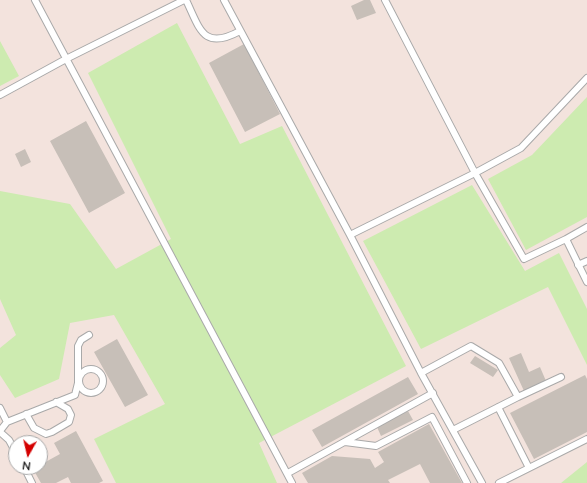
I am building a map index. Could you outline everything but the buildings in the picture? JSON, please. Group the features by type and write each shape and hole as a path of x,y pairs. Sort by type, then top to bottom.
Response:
{"lane":[{"path":"35,0 292,483"},
{"path":"0,95 66,59 185,0 200,30 204,34 212,38 221,39 228,38 240,31"},
{"path":"224,0 350,235 421,373 482,483"},
{"path":"385,0 475,174 524,259 587,228"},
{"path":"350,235 475,174 521,148 587,78"},
{"path":"566,239 587,282"},
{"path":"578,265 587,261"},
{"path":"8,439 0,431 7,422 75,395 78,383 78,379 82,372 90,369 98,371 103,378 100,389 93,393 85,392 78,383 78,346 81,340 89,335"},
{"path":"421,373 471,346 499,363 518,397"},
{"path":"452,430 561,377"},
{"path":"288,473 432,393"},
{"path":"26,414 34,428 46,434 52,432 69,422 70,415 68,409 56,402"},
{"path":"498,407 529,468"},
{"path":"0,408 7,422"},
{"path":"345,442 376,446 432,417 467,483"},
{"path":"498,483 587,439"}],"shaded area":[{"path":"0,0 587,0 587,483 0,483"}],"green space":[{"path":"177,23 240,144 282,126 406,366 259,443 277,483 116,483 94,439 165,404 114,315 70,323 59,379 15,398 0,375 0,348 16,335 0,299 0,191 70,204 116,269 171,239 88,73"},
{"path":"0,41 19,76 0,86"},
{"path":"587,97 587,217 526,250 488,179 532,155"},
{"path":"472,185 525,271 559,253 587,309 587,365 548,287 421,349 363,241"},
{"path":"587,462 587,483 561,483"}]}
